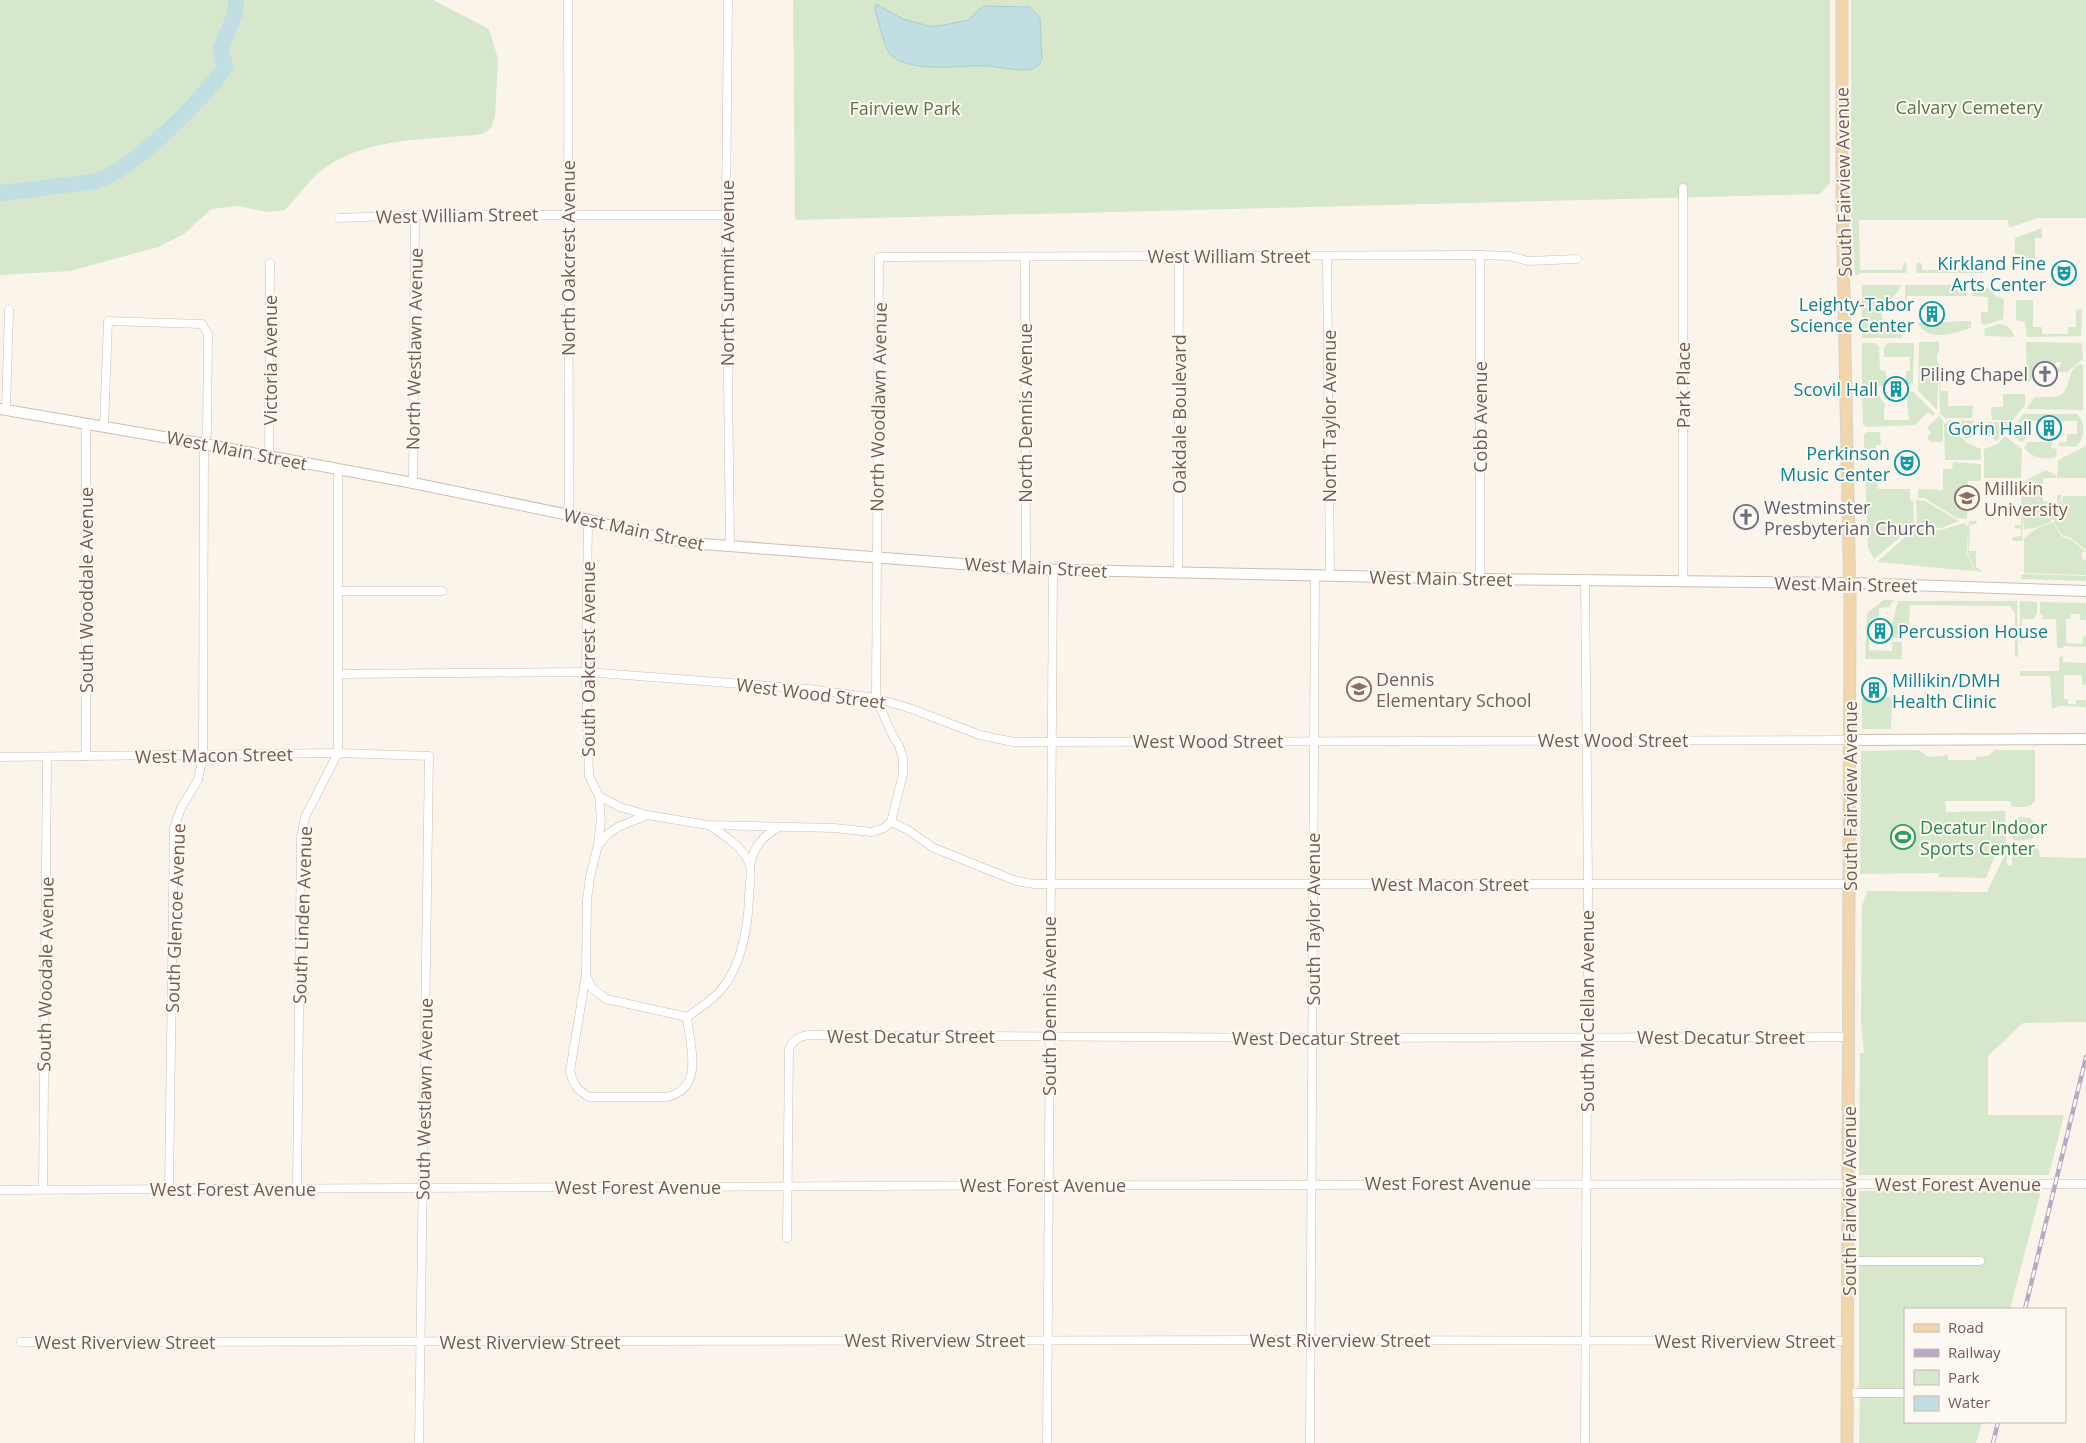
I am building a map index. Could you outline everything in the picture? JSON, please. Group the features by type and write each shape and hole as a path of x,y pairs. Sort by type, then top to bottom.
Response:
{"main road":[{"name":"South Fairview Avenue","path":"1842,0 1842,200 1850,583 1848,1443"}],"street":[{"name":"North Oakcrest Avenue","path":"568,0 569,515"},
{"name":"North Summit Avenue","path":"728,0 726,215 730,546"},
{"name":"Park Place","path":"1683,188 1683,582"},
{"name":"West William Street","path":"339,218 415,215 726,215"},
{"name":"North Westlawn Avenue","path":"413,483 415,215"},
{"name":"West William Street","path":"880,257 1179,255 1510,256 1528,261 1577,260"},
{"name":"Oakdale Boulevard","path":"1178,572 1179,255"},
{"name":"North Taylor Avenue","path":"1327,256 1330,576"},
{"name":"Cobb Avenue","path":"1480,256 1480,579"},
{"name":"North Woodlawn Avenue","path":"876,698 880,257"},
{"name":"North Dennis Avenue","path":"1025,257 1026,569"},
{"name":"Victoria Avenue","path":"269,456 270,263"},
{"path":"3,409 9,310"},
{"name":"South Glencoe Avenue","path":"104,426 108,321 202,324 208,334 207,433 204,444 203,755 198,780 181,808 174,828 169,1189"},
{"name":"West Main Street","path":"3,409 413,483 569,515 649,536 730,546 1053,570 1480,579 1850,583 2086,591"},
{"name":"South Wooddale Avenue","path":"86,423 86,756"},
{"name":"South Linden Avenue","path":"297,1189 301,838 305,817 338,754 338,470"},
{"name":"South Oakcrest Avenue","path":"588,520 586,672 589,776 599,796 601,819 587,900 586,975 570,1071 575,1086 580,1092 589,1096 667,1097 677,1095 686,1088 692,1077 686,1017"},
{"name":"South Dennis Avenue","path":"1047,1443 1048,1037 1053,570"},
{"name":"South Taylor Avenue","path":"1310,1443 1315,576"},
{"name":"South McClellan Avenue","path":"1584,1443 1588,885 1585,579"},
{"path":"339,591 442,592"},
{"name":"West Wood Street","path":"339,674 586,672 808,689 876,698 912,708 980,736 996,740 2086,739"},
{"path":"599,796 620,807 647,815 708,825 834,828 872,832 884,828 891,822 903,774 903,758 876,698"},
{"name":"West Macon Street","path":"0,757 338,754 429,756"},
{"name":"South Westlawn Avenue","path":"419,1443 429,756"},
{"name":"South Woodale Avenue","path":"43,1190 46,758"},
{"path":"598,845 618,827 647,815"},
{"name":"West Macon Street","path":"891,822 908,830 934,848 1016,881 1050,884 1850,884"},
{"path":"708,825 724,835 738,848 750,866"},
{"path":"586,975 592,988 606,999 686,1017 718,993 733,972 741,949 749,910 751,856 766,834 779,826"},
{"name":"West Decatur Street","path":"788,1187 789,1049 792,1042 799,1037 808,1035 1313,1038 1849,1037"},
{"name":"West Forest Avenue","path":"0,1190 788,1187 1049,1184 2086,1184"},
{"path":"787,1238 788,1187"},
{"path":"1849,1261 1980,1261"},
{"name":"West Riverview Street","path":"21,1342 1310,1340 1848,1342"},
{"path":"1848,1393 1904,1393"}],"green space":[{"path":"0,0 433,0 489,29 498,59 495,117 491,128 482,134 393,142 350,154 331,164 313,178 285,210 267,212 238,206 211,209 184,234 158,247 70,271 0,275"},
{"name":"Fairview Park","path":"793,0 1830,0 1830,183 1820,194 795,220"},
{"name":"Calvary Cemetery","path":"1851,0 2086,0 2086,218 2038,218 2011,227 2009,227 2008,220 1859,220 1860,270 1902,270 1904,262 1907,264 1906,273 1859,273 1859,276 1855,274 1851,214"},
{"path":"2042,228 2042,238 2035,238 2035,265 2025,265 2025,258 2022,258 2021,254 2015,254 2015,238"},
{"path":"1919,262 1922,264 1922,270 1983,270 1983,262 1992,262 1993,264 1983,273 1917,273 1916,264"},
{"path":"1862,285 1901,285 1899,290 1886,302 1881,312 1882,318 1889,329 1903,335 1903,338 1862,338"},
{"path":"1905,285 1963,285 1966,287 1966,296 1907,296 1907,308 1905,308"},
{"path":"1972,287 1988,288 1996,296 2004,299 2003,319 1985,325 1981,324 1981,312 1988,312 1988,297 1972,296"},
{"path":"2016,300 2033,300 2033,327 2042,327 2042,334 2068,334 2068,327 2076,327 2076,310 2082,309 2081,336 2027,337 2025,322 2016,320"},
{"path":"1971,321 1971,328 1942,335 1928,333 1918,323"},
{"path":"1999,324 2009,328 2013,332 2014,337 1985,336 1984,329"},
{"path":"1920,342 1939,342 1939,353 1937,353 1937,362 1939,363 1937,410 1918,391"},
{"path":"2026,342 2082,343 2083,359 2067,372 2056,372 2062,362 2057,362 2051,368 2041,368 2040,364 2035,364 2032,379 2027,384"},
{"path":"1862,343 1875,343 1879,347 1880,370 1886,371 1886,386 1862,386"},
{"path":"1888,343 1914,343 1913,384 1906,385 1906,371 1910,371 1910,357 1884,357 1884,347"},
{"path":"2081,364 2083,366 2083,410 2026,409 2034,398 2056,397 2062,394 2071,373"},
{"path":"1939,375 1941,391 1948,391 1948,406 1973,406 1972,418 1945,418 1940,414"},
{"path":"1862,390 1877,392 1886,407 1884,407 1884,420 1909,420 1906,391 1914,392 1935,414 1933,416 1928,412 1915,425 1867,427 1863,425"},
{"path":"2003,394 2025,394 2025,405 2013,420 1992,420 1991,407 2003,407"},
{"path":"2023,414 2077,414 2082,422 2084,431 2082,439 2076,447 2058,446 2060,442 2067,442 2067,434 2077,434 2077,421 2021,421 2021,434 2025,434 2025,439 2022,442 2019,441 2015,436 2014,428"},
{"path":"1939,416 1943,420 1943,442 1931,442 1927,438 1931,433 1927,428"},
{"path":"1949,420 1974,421 1974,436 1966,439 1948,422"},
{"path":"1988,422 2010,422 2011,424 1996,441 1992,436 1988,437"},
{"path":"1948,423 1967,443 1981,449 1981,460 1945,460 1944,424"},
{"path":"1867,432 1880,432 1881,445 1876,445 1875,454 1864,463 1864,435"},
{"path":"2005,436 2022,449 2021,478 1984,478 1984,449 1998,444"},
{"path":"2028,442 2052,442 2054,445 2051,445 2051,448 2057,449 2056,457 2047,459 2034,456 2024,448"},
{"path":"2086,446 2086,478 2057,478 2058,460"},
{"path":"1953,462 1981,464 1981,481 1968,481 1967,519 1957,518 1924,498 1918,498 1918,489 1943,490 1943,469 1952,469"},
{"path":"2046,470 2056,475 2056,478 2043,478 2043,501 2057,502 2057,495 2061,495 2061,500 2057,503 2061,501 2062,503 2056,520 2061,512 2063,496 2086,496 2086,550 2071,538 2062,535 2054,523 2055,520 2051,520 2051,522 2036,528 2024,529 2023,515 2022,541 2012,541 2013,537 2021,536 2021,529 2014,528 2015,525 2021,525 2021,488 2015,486 2025,483 2028,479"},
{"path":"1865,477 1877,477 1878,489 1910,489 1910,500 1913,501 1914,526 1874,559 1868,547"},
{"path":"1916,500 1925,501 1959,521 1941,528 1917,527"},
{"path":"1969,521 1977,521 1976,524 1970,525 1969,551 1976,551 1976,567 1983,572 1975,571 1968,553 1968,530 1967,553 1974,570 1972,571 1877,562 1913,530 1941,530 1964,523 1968,527"},
{"path":"2053,522 2061,536 2071,540 2086,552 2082,552 2082,559 2086,560 2086,575 2024,573 2024,538 2036,529"},
{"path":"2021,575 2086,576 2086,581 2021,579"},
{"path":"1884,600 1894,600 1889,607 1879,608 1879,618 1870,618 1869,650 1892,651 1892,642 1902,642 1902,659 1865,659 1867,613"},
{"path":"1898,601 2017,601 2018,657 2015,657 2015,613 2010,606 1910,605 1909,626 1902,626 1902,638 1892,638 1891,627"},
{"path":"2020,601 2037,602 2037,615 2035,615 2035,619 2022,619 2022,641 2020,641"},
{"path":"2040,602 2086,603 2086,620 2080,620 2080,614 2071,614 2070,619 2066,619 2066,643 2083,644 2083,636 2086,636 2086,647 2063,646 2063,649 2057,647 2056,619 2042,619"},
{"path":"2059,656 2063,657 2063,662 2086,663 2086,685 2082,685 2082,675 2064,675 2064,699 2068,699 2068,704 2076,704 2076,700 2086,700 2086,707 2060,706 2052,709 2050,676 2020,676 2020,671 2059,671"},
{"path":"1862,697 1892,697 1891,729 1862,729"},
{"name":"Decatur Indoor Sports Center","path":"1918,750 1929,757 1948,755 1948,760 1976,760 1976,757 1988,756 1995,750 2035,750 2035,800 2031,805 2012,807 2010,801 1945,801 1946,812 2005,811 2006,845 1994,858 1986,878 1939,877 1939,873 1860,874 1861,751"},
{"path":"2020,817 2030,818 2035,823 2035,835 2032,839 2017,841 2013,839 2012,829 2015,821"},
{"path":"2035,846 2039,850 2040,857 2086,858 2086,1022 2023,1023 1988,1056 1988,1115 2064,1115 2049,1175 1859,1175 1860,1053 1864,1053 1861,1023 1862,906 1867,891 1987,892 2007,850 2007,865 2012,866 2012,853 2015,848"},
{"path":"1859,1191 2041,1191 2010,1308 1904,1308 1904,1393 1859,1393"},
{"path":"1860,1394 1904,1394 1904,1423 1982,1423 1976,1443 1859,1443"}],"water":[{"path":"876,4 903,19 929,26 939,26 968,20 983,6 1030,7 1040,18 1042,60 1035,68 1020,70 985,66 937,67 911,65 889,53 875,10"}],"waterway":[{"path":"0,193 95,181 110,175 128,164 166,133 201,97 225,67 221,49 235,14 236,0"}],"railway":[{"path":"2025,1308 2086,1057"},
{"path":"1993,1443 1998,1423"}],"place":[{"name":"Kirkland Fine Arts Center","path":"2064,273"},
{"name":"Leighty-Tabor Science Center","path":"1932,314"},
{"name":"Piling Chapel","path":"2045,374"},
{"name":"Scovil Hall","path":"1896,389"},
{"name":"Gorin Hall","path":"2049,428"},
{"name":"Perkinson Music Center","path":"1907,463"},
{"name":"Millikin University","path":"1967,498"},
{"name":"Westminster Presbyterian Church","path":"1746,517"},
{"name":"Percussion House","path":"1880,631"},
{"name":"Dennis Elementary School","path":"1359,689"},
{"name":"Millikin/DMH Health Clinic","path":"1874,690"},
{"name":"Decatur Indoor Sports Center","path":"1903,837"}]}
